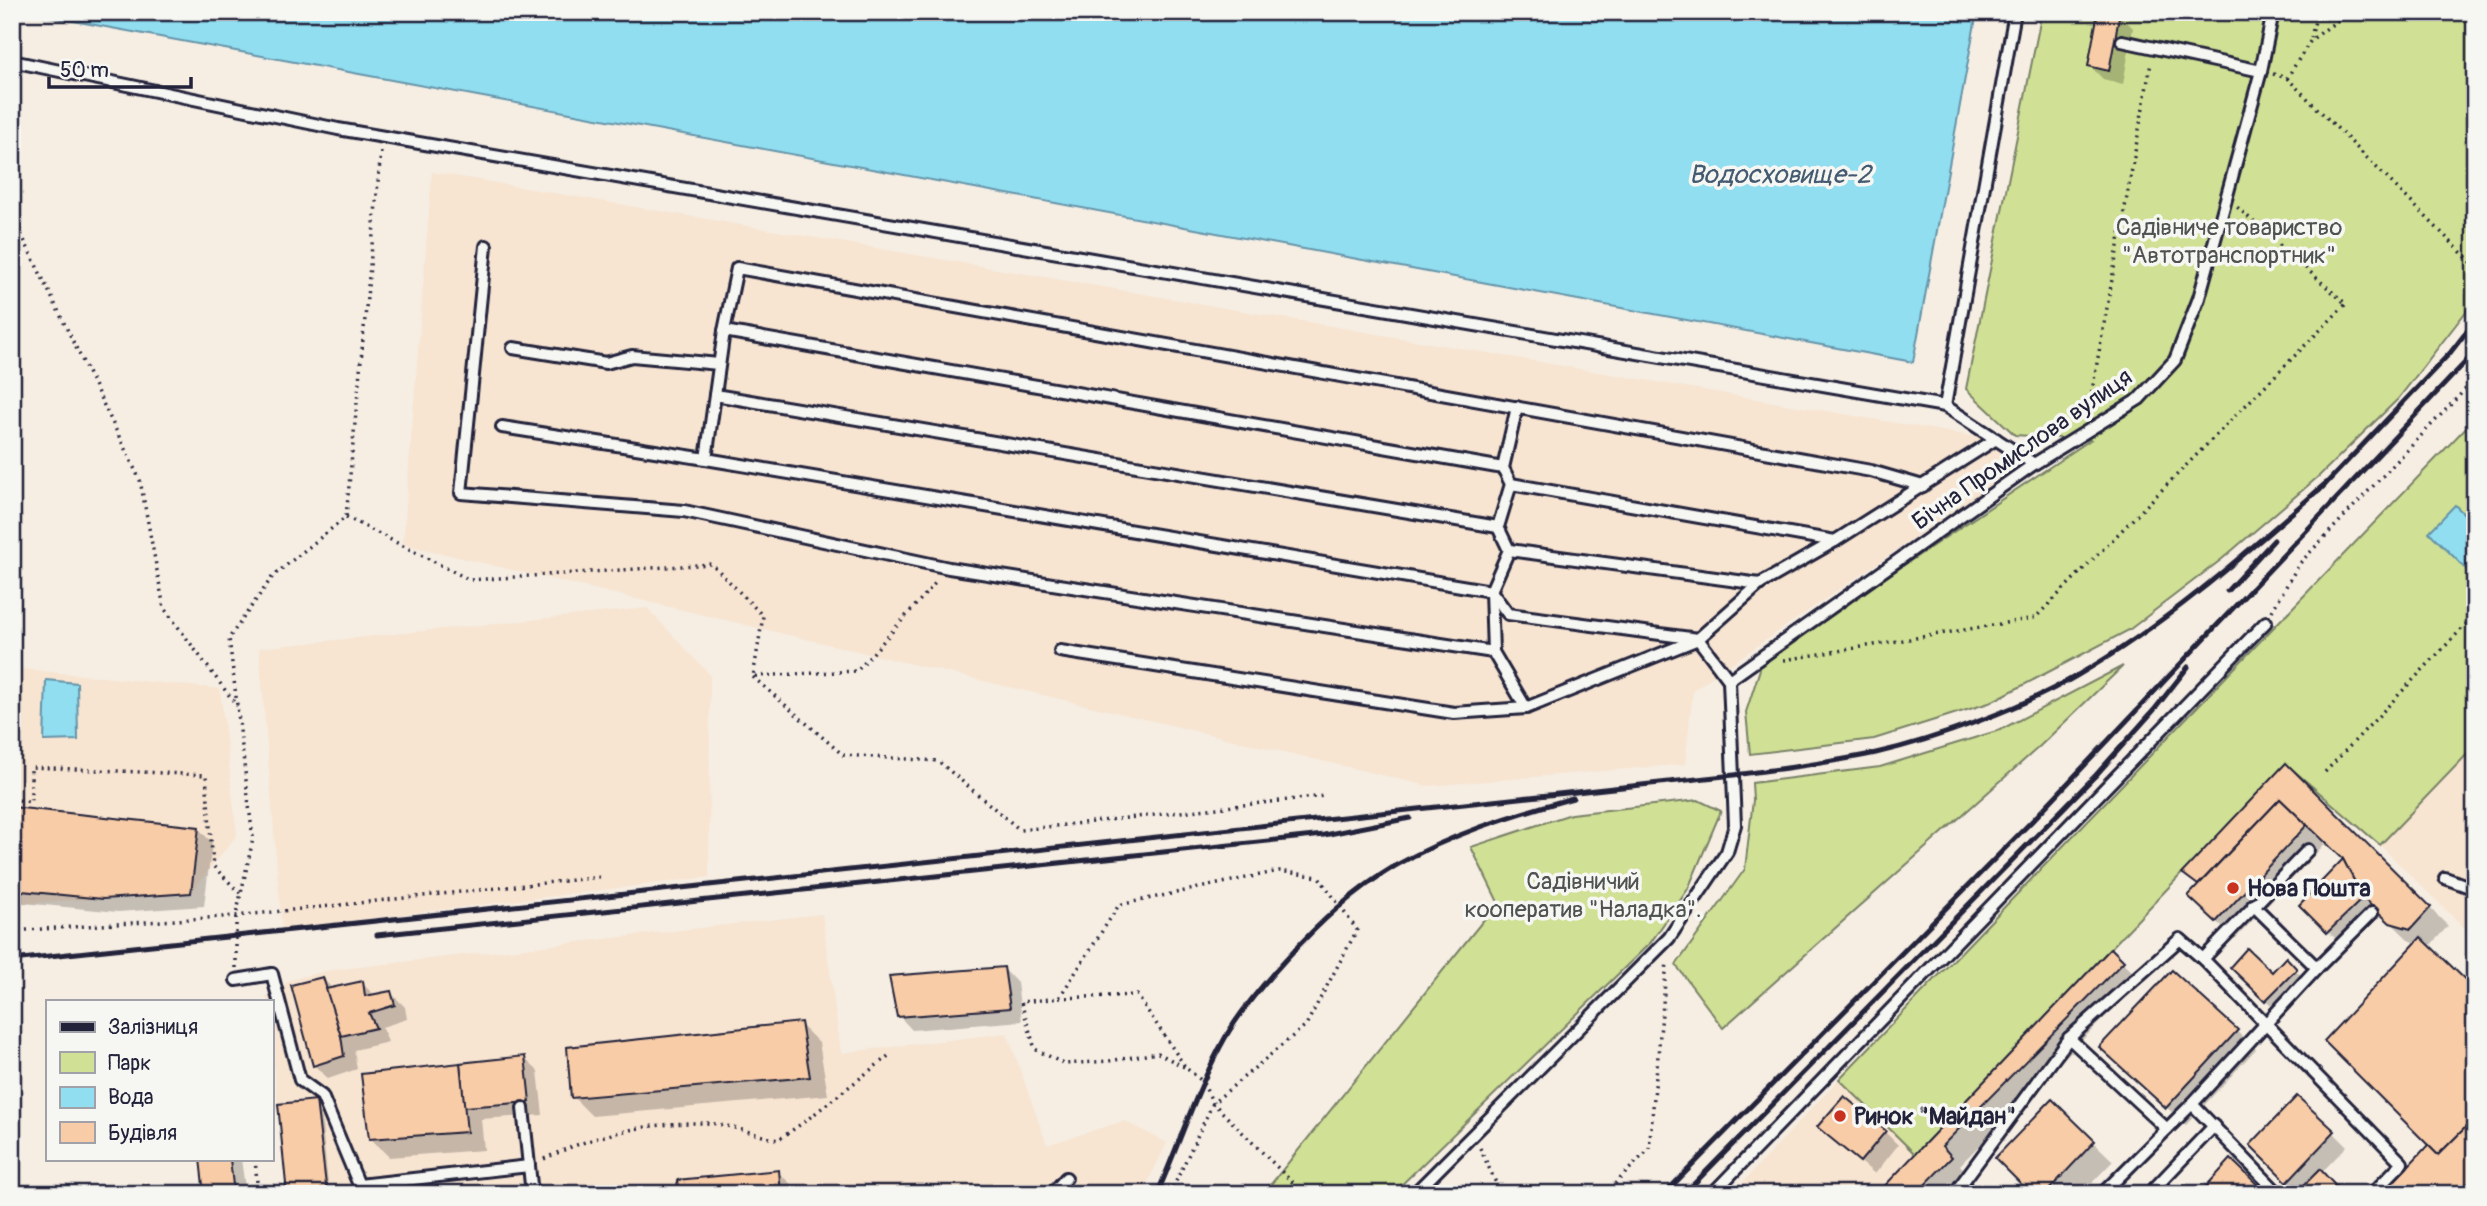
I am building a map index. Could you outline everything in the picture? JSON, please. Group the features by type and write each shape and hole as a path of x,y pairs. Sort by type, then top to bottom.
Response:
{"lane":[{"path":"1945,406 2015,12"},
{"name":"Бічна Промислова вулиця","path":"1729,680 2034,464 2139,399 2175,360 2199,298 2261,71 2273,12"},
{"path":"2122,41 2261,71"},
{"path":"12,61 338,129 1945,406 2034,464"},
{"path":"486,246 461,493 684,511 949,568 1493,652"},
{"path":"706,459 724,331 737,268 1871,471 1923,485"},
{"path":"724,331 1503,468"},
{"path":"513,348 606,363 632,356 719,364"},
{"path":"715,395 1498,527"},
{"path":"1509,550 1498,527 1511,484 1503,468 1517,407"},
{"path":"502,427 1490,591 1508,614 1698,639 1729,680 1735,825 1727,852 1669,938 1415,1194"},
{"path":"1060,651 1454,713 1526,708 1698,639 1760,584 1835,541 1996,439"},
{"path":"1511,484 1835,541"},
{"path":"1509,550 1490,591 1493,652 1526,708"},
{"path":"1509,550 1760,584"},
{"path":"1712,1194 2266,622"},
{"path":"2203,959 2308,850"},
{"path":"2445,878 2475,889"},
{"path":"2253,905 2317,968"},
{"path":"2102,1194 2192,1104 2264,1024 2372,913"},
{"path":"1954,1194 2069,1038 2180,939 2203,959 2402,1163 2372,1194"},
{"path":"236,980 272,974 300,1080 322,1096 360,1189 529,1166"},
{"path":"2069,1038 2167,1129"},
{"path":"2192,1104 2279,1194"},
{"path":"523,1108 532,1194"},
{"path":"2149,1194 2214,1126"},
{"path":"1052,1194 1066,1178"}],"path":[{"path":"2287,78 2311,40 2317,12"},
{"path":"2311,40 2349,12"},
{"path":"2085,431 2154,47"},
{"path":"2261,71 2287,78 2474,265"},
{"path":"236,980 236,916 253,839 229,638 273,576 346,517 382,136"},
{"path":"1780,660 2035,618 2346,304 2226,197"},
{"path":"12,215 140,480 164,608 239,708"},
{"path":"2266,622 2299,564 2475,379"},
{"path":"346,517 470,580 712,564 763,616 753,677"},
{"path":"753,677 858,671 949,568"},
{"path":"2325,772 2475,615"},
{"path":"753,677 843,755 938,761 1020,830 1324,796"},
{"path":"12,799 31,802 31,767 206,775 213,866 241,894"},
{"path":"1059,998 1119,905 1279,871 1320,877 1357,930 1306,1025 1213,1103 1170,1194"},
{"path":"12,931 236,916 601,877"},
{"path":"1605,1194 1649,1149 1669,938"},
{"path":"1186,1068 1136,995 1021,1002 1035,1049 1064,1064 1109,1061 1158,1053 1186,1068 1202,1082 1213,1103 1304,1194"},
{"path":"529,1166 574,1144 632,1129 706,1123 778,1140 891,1054"},
{"path":"1474,1134 1501,1194"},
{"path":"254,1160 258,1194"}],"shaded area":[{"path":"432,172 1977,437 1999,449 2010,472 1693,690 1685,764 1428,786 403,544"},
{"path":"647,608 710,675 709,877 282,929 259,648"},
{"path":"12,668 220,689 237,835 191,893 12,904"},
{"path":"2475,746 2475,939 2380,845"},
{"path":"822,914 841,1053 1007,1033 1047,1145 1124,1121 1167,1143 1142,1194 287,1194 273,1062 273,1000 267,1000 266,997 290,980 325,971"},
{"name":"Ринок \"Майдан\"","path":"1839,1079 1915,1154 1877,1194 1732,1194"}],"green space":[{"name":"Садівниче товариство \"Автотранспортник\"","path":"2042,12 2475,12 2475,300 2398,399 2319,476 2222,559 2129,630 1989,703 1874,739 1750,754 1746,712 1763,660 2090,440 2015,435 1966,389"},
{"path":"2475,418 2475,746 2380,845 2286,764 1915,1154 1839,1079"},
{"path":"2123,666 2040,746 1723,1028 1676,965 1745,869 1753,800 1752,783 1880,767 2000,730"},
{"name":"Садівничий кооператив \"Наладка\".","path":"1698,800 1721,811 1688,889 1651,942 1392,1194 1263,1194 1498,902 1471,847 1571,814"}],"water":[{"name":"Водосховище-2","path":"25,12 1977,12 1913,362"},
{"path":"2455,505 2475,525 2475,578 2429,532"},
{"path":"46,680 77,683 78,740 44,741"}],"building":[{"path":"2098,12 2120,12 2109,71 2088,66"},
{"path":"2286,763 2431,907 2411,929 2390,923 2363,898 2343,859 2280,799 2198,885 2182,873"},
{"path":"2280,799 2307,825 2216,922 2188,896"},
{"path":"12,807 199,827 191,893 103,899 12,890"},
{"path":"2343,859 2363,898 2327,933 2299,905"},
{"path":"2421,937 2475,989 2475,1118 2438,1155 2324,1041"},
{"path":"2111,948 2124,961 1942,1146 1952,1157 1916,1194 1877,1194"},
{"path":"2247,948 2272,972 2286,957 2297,969 2265,1001 2230,967"},
{"path":"1004,967 1010,1008 897,1017 889,976"},
{"path":"2172,970 2238,1030 2166,1108 2099,1047"},
{"path":"323,977 341,1036 344,1056 313,1066 291,985"},
{"path":"363,981 365,996 391,991 395,1005 369,1013 376,1028 341,1036 326,989"},
{"path":"801,1022 810,1077 571,1098 567,1047"},
{"path":"525,1056 530,1102 464,1107 460,1063"},
{"path":"460,1063 467,1132 369,1139 361,1074"},
{"path":"1844,1096 1886,1131 1860,1162 1817,1127"},
{"path":"2297,1096 2335,1131 2287,1182 2250,1145"},
{"path":"2052,1099 2095,1141 2045,1194 2031,1194 1995,1158"},
{"path":"316,1100 327,1194 287,1194 278,1104"},
{"path":"2475,1118 2475,1176 2458,1194 2382,1194 2428,1145 2438,1155"},
{"path":"2231,1159 2267,1194 2199,1194"},
{"path":"200,1160 230,1160 234,1194 204,1194"},
{"path":"2320,1169 2343,1194 2295,1194"},
{"path":"779,1170 781,1194 679,1194 677,1180"},
{"path":"2169,1184 2179,1194 2159,1194"}],"railway":[{"path":"2319,491 2450,353 2475,321"},
{"path":"1664,1194 2033,820 2475,352"},
{"path":"12,960 1734,775 1876,753 1980,721 2032,699 2078,675 2175,610 2325,484"},
{"path":"2227,591 2274,540"},
{"path":"1684,1194 2096,775 2188,667"},
{"path":"1157,1194 1206,1076 1231,1028 1269,978 1324,920 1365,886 1416,855 1481,827 1573,798"},
{"path":"377,935 1324,835 1410,818"}],"place":[{"name":"Нова Пошта","path":"2233,888"},
{"name":"Ринок \"Майдан\"","path":"1840,1116"}]}
